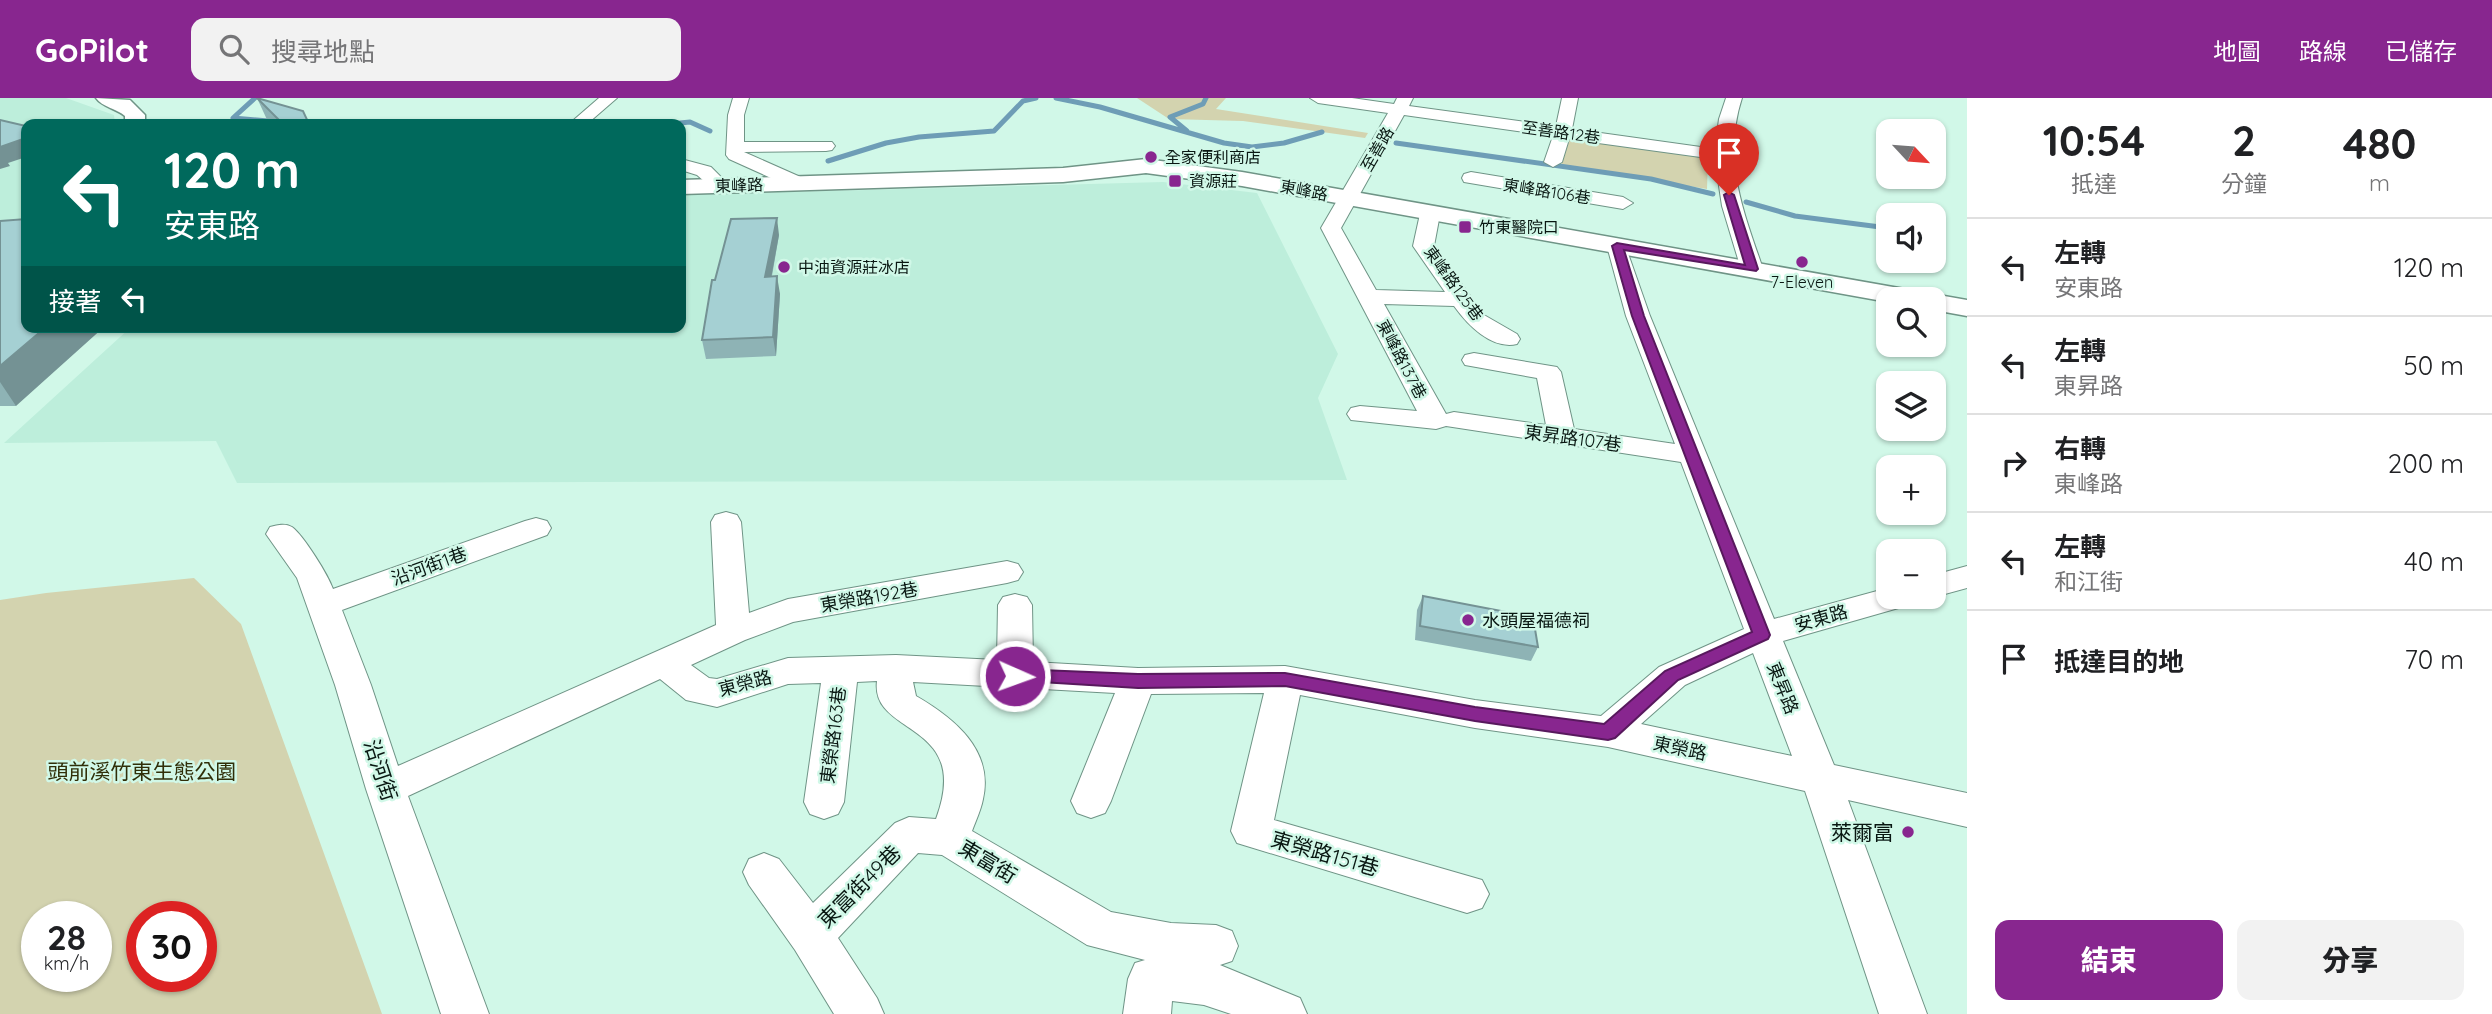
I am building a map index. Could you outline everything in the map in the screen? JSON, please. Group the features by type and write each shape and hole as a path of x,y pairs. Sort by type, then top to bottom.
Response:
{"main road":[{"path":"106,98 123,104 135,115 135,119"},
{"name":"東峰路","path":"686,187 1063,175 1146,166 1242,179 1876,291"},
{"path":"1946,304 1967,308"}],"street":[{"path":"583,119 609,98"},
{"path":"741,98 736,115 735,155 798,183"},
{"name":"至善路12巷","path":"1318,98 1403,104 1563,132 1722,155"},
{"path":"1553,162 1570,98"},
{"path":"1734,98 1726,122 1722,155 1729,195 1752,269"},
{"name":"至善路","path":"1349,199 1403,104"},
{"path":"734,147 826,145"},
{"path":"686,166 704,171 720,185"},
{"name":"東峰路106巷","path":"1471,178 1623,203"},
{"name":"東峰路137巷","path":"1349,199 1331,228 1369,297 1445,421"},
{"name":"東峰路125巷","path":"1430,214 1423,246 1476,320 1508,339"},
{"name":"東昇路","path":"1617,246 1638,316 1820,778 1903,1014"},
{"name":"東峰路137巷","path":"1369,297 1461,299"},
{"path":"1474,360 1548,372 1562,436"},
{"name":"東昇路107巷","path":"1360,414 1445,421 1692,455"},
{"path":"726,522 733,631"},
{"name":"沿河街1巷","path":"322,605 536,528"},
{"name":"沿河街","path":"282,534 312,576 353,684 386,789 465,1014"},
{"path":"1946,583 1967,577"},
{"name":"東榮路192巷","path":"663,662 733,631 788,611 1011,588 1015,676"},
{"name":"安東路","path":"1608,732 1672,676 1762,635 1876,603"},
{"path":"386,789 663,662"},
{"name":"東榮路","path":"663,662 699,690 717,693 788,671 841,668 897,668 1138,681 1285,679 1475,714 1608,732 1967,810"},
{"name":"東榮路163巷","path":"824,802 841,668"},
{"name":"東富街","path":"897,668 894,688 903,706 934,724 962,759 964,797 949,838 1103,931 1171,944 1216,946"},
{"name":"東榮路151巷","path":"1285,679 1251,831 1467,894"},
{"path":"1091,801 1138,681"},
{"name":"東富街49巷","path":"811,935 909,835 949,838"},
{"name":"東富街49巷","path":"764,872 811,935 860,1014"},
{"path":"1147,1014 1151,979 1182,978 1231,990 1283,1014"}],"shaded area":[{"path":"0,98 66,98 114,115 114,119 21,119 21,247 0,250"},
{"path":"1163,182 1257,193 1338,354 1318,398 1347,480 237,483 216,441 4,443 124,333 686,333 686,195"}],"green space":[{"path":"1137,98 1226,98 1216,109 1368,133 1365,138 1243,121 1169,119"},
{"path":"1570,137 1708,158 1707,189 1561,165"},
{"name":"頭前溪竹東生態公園","path":"194,578 241,624 382,1014 0,1014 0,600"}],"building":[{"path":"257,98 303,111 307,119 278,119"},
{"path":"0,120 21,125 21,140 0,147"},
{"path":"777,218 765,277 777,276 773,337 702,340 712,280 715,280 731,219"},
{"path":"21,219 21,333 39,333 0,366 0,221"},
{"path":"1423,596 1533,617 1538,647 1420,626"}],"waterway":[{"path":"244,119 233,118 255,98"},
{"path":"828,161 886,143 919,137 994,131 1023,101 1036,98"},
{"path":"1056,98 1100,107 1224,143 1252,147 1284,143 1322,132"},
{"path":"1187,131 1170,117 1203,104 1206,98"},
{"path":"686,122 710,131"},
{"path":"1396,143 1651,179 1713,194"},
{"path":"1746,202 1795,216 1876,226"}],"place":[{"name":"全家便利商店","path":"1151,157"},
{"name":"資源莊","path":"1175,181"},
{"name":"竹東醫院口","path":"1465,227"},
{"name":"7-Eleven","path":"1802,262"},
{"name":"中油資源莊冰店","path":"784,267"},
{"name":"水頭屋福德祠","path":"1468,620"},
{"name":"萊爾富","path":"1908,832"}],"route":[{"path":"1015,676 1138,681 1285,679 1475,714 1608,732 1672,676 1762,635 1638,316 1617,246 1752,269 1729,195"}]}
